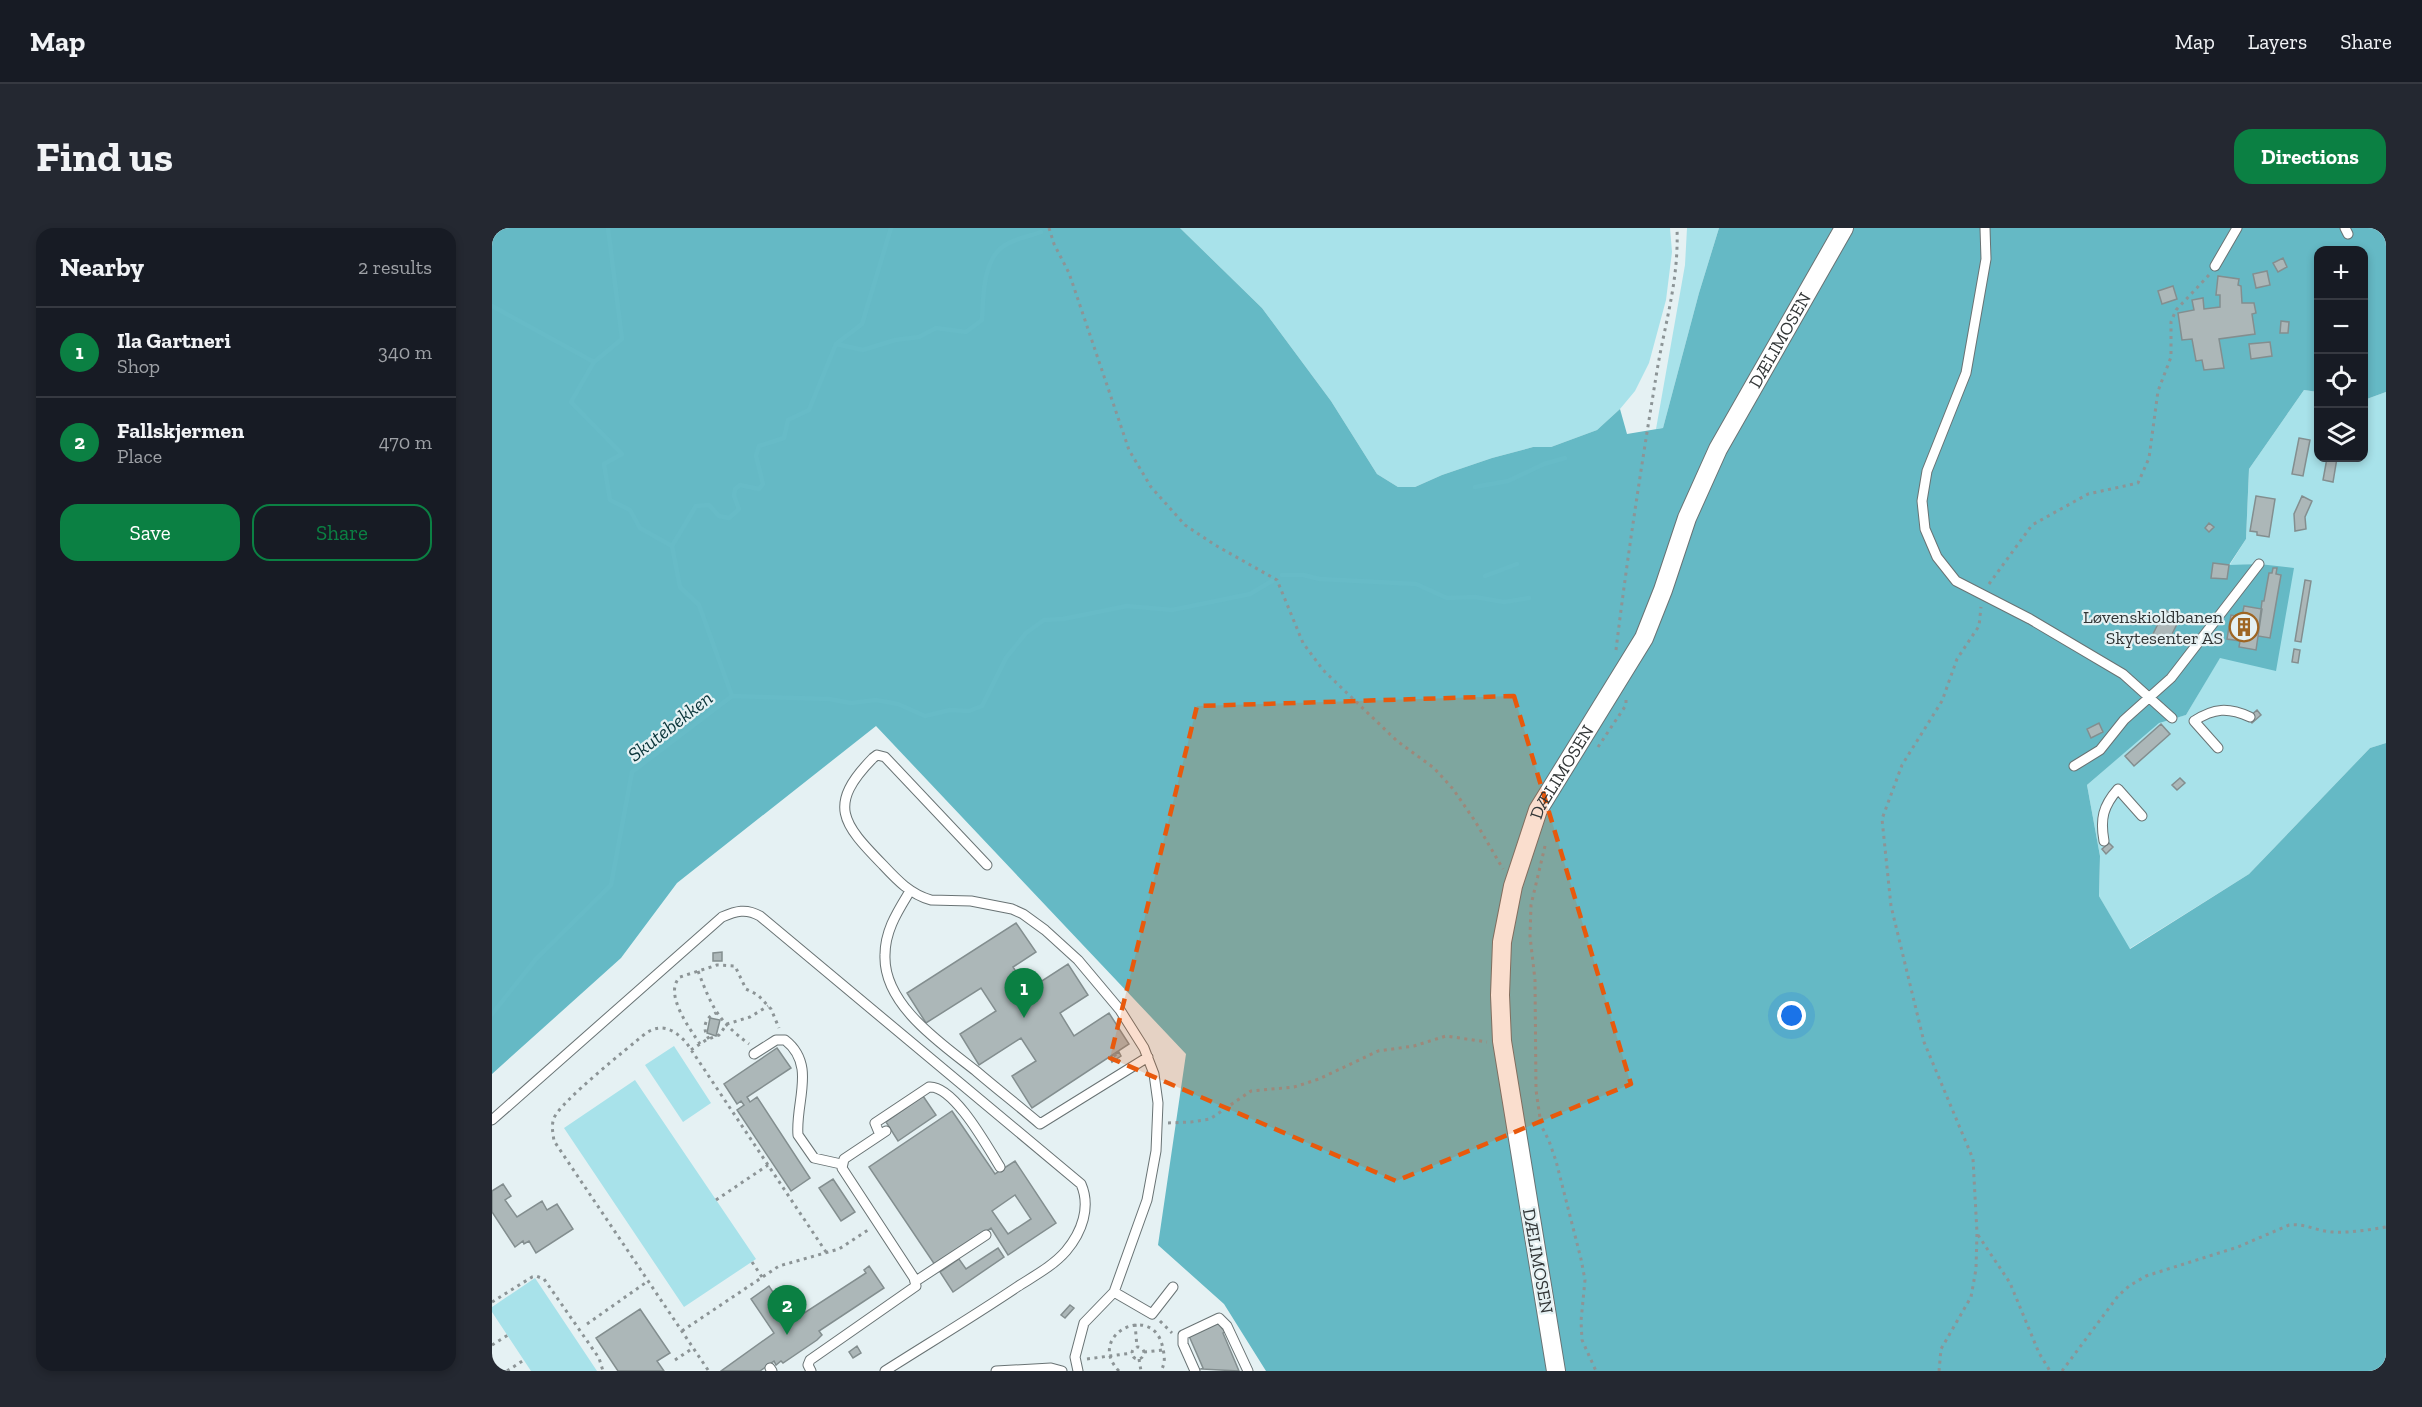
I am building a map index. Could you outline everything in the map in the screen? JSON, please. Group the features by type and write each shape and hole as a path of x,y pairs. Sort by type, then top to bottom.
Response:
{"street":[{"name":"DÆLIMOSEN","path":"1556,1371 1502,1041 1500,995 1502,942 1513,886 1538,810 1564,764 1644,638 1664,590 1687,518 1718,449 1844,228"}],"lane":[{"path":"1985,228 1986,259 1966,373 1927,471 1922,501 1925,529 1937,557 1956,581 2030,619 2123,674 2172,718"},
{"path":"2215,266 2237,228"},
{"path":"2074,766 2100,750 2124,720 2150,698 2183,664 2259,564"},
{"path":"2218,748 2194,721 2219,709 2234,710 2250,717"},
{"path":"987,865 889,761 877,755 849,786 845,803 849,827 855,837 910,891 930,900 997,905 1023,914 1046,930 1078,960 1100,985 1120,1010 1148,1057 1154,1074 1158,1103 1156,1151 1149,1192 1114,1292 1084,1323 1078,1340 1075,1361 1078,1371"},
{"path":"2104,842 2102,813 2106,802 2118,789 2142,816"},
{"path":"910,891 893,919 886,939 884,956 887,973 897,995 924,1029 1040,1124 1148,1057"},
{"path":"492,1120 722,917 736,910 747,910 760,916 1081,1184 1085,1193 1087,1206 1084,1218 1072,1243 1059,1258 981,1312 885,1371"},
{"path":"757,1053 781,1039 790,1044 802,1067 804,1080 798,1135 814,1158 841,1164 883,1133 875,1123 929,1087 936,1087 959,1105 1000,1167"},
{"path":"841,1164 843,1171 916,1281"},
{"path":"811,1371 808,1365 810,1360 914,1288 916,1281 986,1235"},
{"path":"1114,1292 1152,1314 1173,1287"},
{"path":"1195,1371 1183,1344 1183,1335 1219,1318 1227,1326 1248,1371"},
{"path":"996,1371 1051,1368 1062,1371"}],"path":[{"path":"1049,228 1054,244 1069,273 1129,450 1150,487 1185,525 1277,580 1303,644 1323,670 1397,741 1434,768 1453,789 1475,821 1513,886"},
{"path":"1597,747 1626,705 1627,700 1618,682 1616,650 1630,540 1658,364 1675,288 1677,228"},
{"path":"1939,1371 1941,1349 1971,1297 1976,1269 1977,1233 1973,1159 1924,1042 1891,906 1882,819 1902,765 1942,702 1958,659 1979,626 1982,596 2032,525 2088,494 2138,483 2149,458 2158,391 2171,357 2171,322 2176,310 2207,279 2215,266"},
{"path":"1546,841 1531,905 1530,936 1535,980 1536,1089 1541,1125 1550,1141 1556,1161 1581,1259 1585,1280 1581,1321 1582,1340 1596,1371"},
{"path":"700,1044 682,1014 674,989 676,981 680,977 724,964 735,966 747,989 758,995 768,1005 777,1021 781,1039"},
{"path":"698,971 716,1013 726,1026 757,1053"},
{"path":"691,1050 719,1035 726,1026 757,1013 768,1005"},
{"path":"709,1039 704,1025 709,1017 716,1013"},
{"path":"708,1370 554,1141 552,1130 554,1119 568,1101 646,1033 655,1028 671,1030 691,1050 826,1252"},
{"path":"1157,1124 1210,1119 1251,1091 1294,1087 1378,1051 1414,1046 1446,1036 1472,1041 1502,1041"},
{"path":"716,1200 768,1165"},
{"path":"682,1331 779,1266 845,1246 878,1224"},
{"path":"2062,1371 2118,1296 2146,1276 2238,1247 2297,1224 2330,1232 2386,1227"},
{"path":"1977,1233 2010,1283 2039,1353 2050,1371"},
{"path":"752,1262 762,1277"},
{"path":"492,1302 532,1276 544,1279 599,1358 603,1371"},
{"path":"587,1324 648,1281"},
{"path":"1152,1314 1183,1344"},
{"path":"1135,1324 1137,1347"},
{"path":"1119,1371 1111,1357 1110,1347 1117,1333 1135,1324 1146,1326 1159,1336 1165,1363 1161,1371"},
{"path":"492,1345 508,1335"},
{"path":"1075,1361 1132,1353 1137,1347"},
{"path":"1137,1347 1142,1348 1144,1353"},
{"path":"675,1360 693,1348"},
{"path":"1141,1371 1139,1359 1144,1353 1163,1350"},
{"path":"1132,1353 1139,1359"},
{"path":"507,1371 524,1360"},
{"path":"492,1367 495,1371"}],"highlighted area":[{"path":"1514,696 1631,1084 1396,1181 1110,1058 1197,706"}],"shaded area":[{"path":"492,228 1180,228 1262,308 1331,401 1377,474 1398,487 1415,487 1492,458 1533,447 1551,447 1597,430 1620,409 1627,434 1663,428 1719,228 2386,228 2386,392 2368,399 2368,246 2314,246 2314,391 2304,390 2249,469 2246,539 2229,565 2259,564 2294,568 2276,671 2220,658 2186,715 2159,723 2087,785 2100,856 2099,896 2130,949 2249,874 2370,748 2386,743 2386,1371 1266,1371 1224,1304 1158,1245 1186,1054 876,726 677,883 621,958 492,1074"},
{"path":"1180,228 1670,228 1672,252 1666,300 1649,363 1635,391 1620,409 1597,430 1551,447 1533,447 1492,458 1415,487 1398,487 1377,474 1331,401 1262,308"},
{"path":"1687,228 1719,228 1663,428 1656,429 1685,265"},
{"path":"2304,390 2314,391 2314,462 2368,462 2368,399 2386,392 2386,743 2370,748 2249,874 2129,949 2099,896 2100,856 2087,785 2159,722 2186,715 2220,657 2259,564 2229,566 2246,539 2249,469"},
{"path":"674,1046 711,1103 683,1122 645,1065"},
{"path":"635,1080 756,1259 684,1307 564,1128"},
{"path":"535,1278 597,1371 531,1371 492,1312 492,1307"}],"building":[{"path":"2283,258 2287,267 2278,272 2273,263"},
{"path":"2267,271 2270,285 2256,288 2253,274"},
{"path":"2218,276 2239,279 2242,303 2254,303 2256,313 2252,314 2255,334 2219,339 2224,368 2204,370 2202,360 2196,361 2192,339 2182,340 2178,313 2194,310 2192,300 2203,298 2204,309 2220,307 2220,295 2216,295"},
{"path":"2173,286 2177,299 2162,304 2158,291"},
{"path":"2281,321 2289,322 2288,333 2280,333"},
{"path":"2270,342 2272,356 2251,359 2249,344"},
{"path":"2299,438 2310,440 2303,476 2292,474"},
{"path":"2326,462 2336,462 2333,482 2323,480"},
{"path":"2256,496 2275,499 2269,537 2250,531"},
{"path":"2302,496 2312,501 2305,517 2306,529 2295,531 2294,514"},
{"path":"2209,523 2214,527 2209,532 2205,528"},
{"path":"2213,563 2229,565 2227,579 2211,578"},
{"path":"2273,568 2277,568 2276,574 2281,575 2270,638 2258,636 2262,601 2264,601 2269,573 2272,573"},
{"path":"2305,580 2311,581 2301,642 2295,641"},
{"name":"Løvenskioldbanen Skytesenter AS","path":"2244,606 2262,609 2256,650 2239,647 2240,641 2227,639 2231,615 2242,617"},
{"path":"2165,610 2180,618 2166,646 2151,638"},
{"path":"2294,649 2300,650 2298,663 2292,662"},
{"path":"2257,710 2261,715 2252,723 2248,718"},
{"path":"2099,723 2103,732 2091,738 2087,729"},
{"path":"2161,724 2170,734 2134,766 2125,756"},
{"path":"2180,778 2185,783 2177,790 2172,785"},
{"path":"2109,843 2113,847 2106,854 2102,849"},
{"path":"1016,923 1036,952 1013,967 1028,990 1068,964 1088,995 1060,1013 1074,1036 1109,1013 1129,1044 1032,1108 1012,1076 1036,1061 1021,1038 979,1065 960,1034 996,1011 981,988 926,1023 907,993"},
{"path":"722,952 722,961 713,961 713,953"},
{"path":"710,1018 720,1020 716,1036 707,1033"},
{"path":"777,1048 791,1068 747,1097 750,1102 757,1097 810,1178 791,1191 737,1110 744,1105 741,1101 737,1104 724,1084"},
{"path":"1119,1052 1121,1056 1112,1062 1110,1057"},
{"path":"923,1096 936,1115 898,1141 886,1122"},
{"path":"952,1111 995,1174 1015,1161 1056,1223 1008,1255 991,1228 935,1265 869,1167","holes":["1015,1195 1031,1219 1008,1234 992,1211"]},
{"path":"833,1179 855,1212 841,1221 819,1188"},
{"path":"503,1184 511,1196 505,1200 517,1217 542,1201 547,1210 557,1204 573,1229 536,1253 529,1241 524,1244 523,1241 515,1247 492,1212 492,1191"},
{"path":"998,1248 1004,1257 953,1292 940,1272 959,1259 966,1269"},
{"path":"869,1266 884,1288 819,1331 822,1335 817,1340 783,1363 781,1361 776,1365 774,1361 760,1371 721,1371 774,1333 751,1299 769,1286 792,1321 866,1273 864,1270"},
{"path":"1070,1305 1074,1308 1065,1318 1061,1315"},
{"path":"640,1309 670,1353 657,1361 664,1371 618,1371 596,1338"},
{"path":"1218,1323 1225,1332 1223,1333 1239,1371 1201,1369 1203,1368 1189,1336"},
{"path":"857,1346 861,1353 853,1358 849,1352"}],"waterway":[{"name":"Skutebekken","path":"492,1014 536,959 611,885 632,772 732,696 699,605 680,587 672,546 640,528 630,510 610,500 604,464 622,454 571,402 594,362 622,339 608,228"},
{"path":"672,546 696,506 709,505 719,516 729,518 739,509 734,496 735,489 740,485 759,489 763,484 756,456 759,446 784,438 788,420 809,410 836,344 862,324 891,228"},
{"path":"836,344 863,350 895,340 919,337 936,328 966,332 982,320 987,274 998,251 1012,241 1041,232"},
{"path":"492,306 594,362"},
{"path":"1475,487 1508,481 1544,464 1565,458"},
{"path":"1485,576 1517,564"},
{"path":"1282,575 1416,584 1447,598 1475,597 1504,602 1529,598"},
{"path":"732,696 829,699 851,703 876,700 898,704 925,716 950,710 969,711 982,706 1006,658 1026,633 1044,620 1063,619 1127,606 1172,610 1250,594 1272,581"}],"place":[{"name":"Løvenskioldbanen Skytesenter AS","path":"2244,627"},
{"name":"Ila Gartneri","path":"1024,1018"},
{"name":"Fallskjermen","path":"787,1335"}]}
